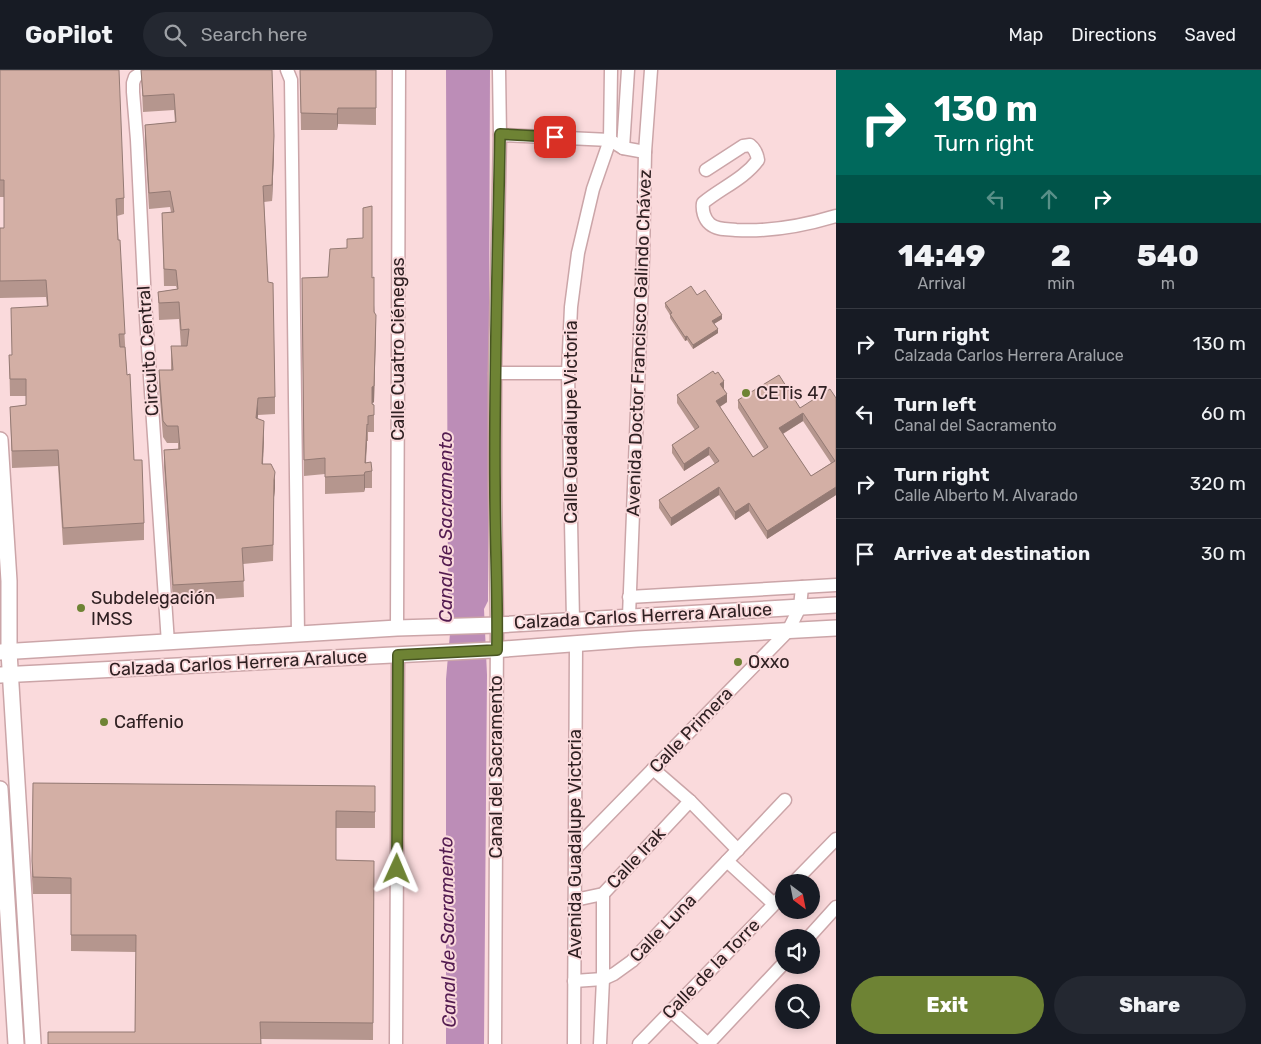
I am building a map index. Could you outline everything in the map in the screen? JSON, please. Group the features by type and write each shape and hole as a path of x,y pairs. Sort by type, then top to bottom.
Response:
{"main road":[{"path":"0,440 9,581 5,674 25,911 33,1044"},
{"name":"Calzada Carlos Herrera Araluce","path":"5,652 836,604"},
{"name":"Calzada Carlos Herrera Araluce","path":"5,674 494,650 632,639 836,628"},
{"path":"336,632 338,658"},
{"path":"0,789 16,1044"},
{"path":"8,912 25,911"}],"street":[{"name":"Circuito Central","path":"150,70 135,77 133,92 145,313 168,642"},
{"path":"287,70 292,80 298,635"},
{"name":"Calle Cuatro Ciénegas","path":"397,628 399,70"},
{"name":"Canal del Sacramento","path":"495,1044 495,373 500,134 499,70"},
{"path":"610,140 611,70"},
{"name":"Avenida Doctor Francisco Galindo Chávez","path":"623,148 628,70"},
{"name":"Avenida Doctor Francisco Galindo Chávez","path":"629,616 643,257 645,152 651,70"},
{"path":"500,134 610,140 623,148 645,152"},
{"name":"Calle Guadalupe Victoria","path":"573,620 568,373 571,307 578,253 593,189 610,140"},
{"path":"706,170 743,146 750,145 757,154 758,160 746,173 703,202 702,208 710,224 720,228 765,230 785,228 836,216"},
{"path":"495,373 568,373"},
{"path":"629,597 836,586"},
{"name":"Calle Primera","path":"575,849 788,631 800,606 802,587"},
{"name":"Avenida Guadalupe Victoria","path":"574,1044 576,644"},
{"path":"396,1044 398,655"},
{"path":"653,769 690,801 738,850"},
{"name":"Calle Luna","path":"574,981 603,979 632,962 785,800"},
{"name":"Calle Irak","path":"575,900 602,894 690,801"},
{"path":"802,874 836,839"},
{"path":"727,861 774,904"},
{"name":"Avenida Guadalupe Victoria","path":"600,1044 603,979 602,894"},
{"name":"Calle de la Torre","path":"639,1044 774,904"},
{"path":"816,929 836,907"},
{"path":"671,1011 708,1044 775,973"}],"water":[{"name":"Canal de Sacramento","path":"446,70 490,70 488,601 484,609 487,675 484,1044 446,1044 446,679 452,611 448,607"}],"building":[{"path":"0,70 119,70 124,198 116,199 125,334 119,334 120,347 125,347 127,375 130,374 134,460 142,460 144,523 63,528 58,450 12,451 10,407 26,405 26,379 10,379 9,355 12,355 11,308 48,306 46,280 0,281 0,228 4,228 4,180 0,180"},
{"path":"141,70 272,70 274,136 272,185 263,186 268,282 273,283 275,397 258,398 256,418 264,421 262,464 271,464 275,472 273,545 242,548 244,581 173,585 164,450 180,449 178,426 167,426 163,421 159,370 173,370 171,346 187,346 189,329 181,330 179,302 159,303 158,292 178,289 176,270 164,269 162,213 174,212 170,191 149,193 145,125 176,122 174,94 143,96"},
{"path":"300,70 376,70 376,108 338,108 337,114 301,113"},
{"path":"372,206 372,278 374,277 374,312 376,315 374,386 372,387 374,415 368,416 365,463 371,462 372,471 365,472 364,475 325,477 325,458 304,460 302,278 328,277 330,249 347,248 347,239 363,238 363,208"},
{"path":"691,286 697,295 705,290 722,315 712,321 718,329 693,345 687,336 685,337 665,303"},
{"path":"713,371 715,374 718,372 724,381 720,384 727,394 716,401 753,457 768,447 738,400 779,375 800,408 830,389 836,398 836,487 767,531 749,503 735,512 719,487 671,518 659,500 719,461 709,447 684,464 672,445 699,427 677,395","holes":["803,413 835,461 811,476 779,428"]},
{"path":"33,783 375,786 375,812 336,811 336,860 374,861 373,1023 260,1022 261,1044 48,1044 48,1032 135,1032 136,935 71,935 71,878 33,877"}],"place":[{"name":"CETis 47","path":"746,393"},
{"name":"Subdelegación IMSS","path":"81,608"},
{"name":"Oxxo","path":"738,662"},
{"name":"Caffenio","path":"104,722"}],"route":[{"path":"397,869 398,655 497,650 495,373 500,134 555,137"}]}
